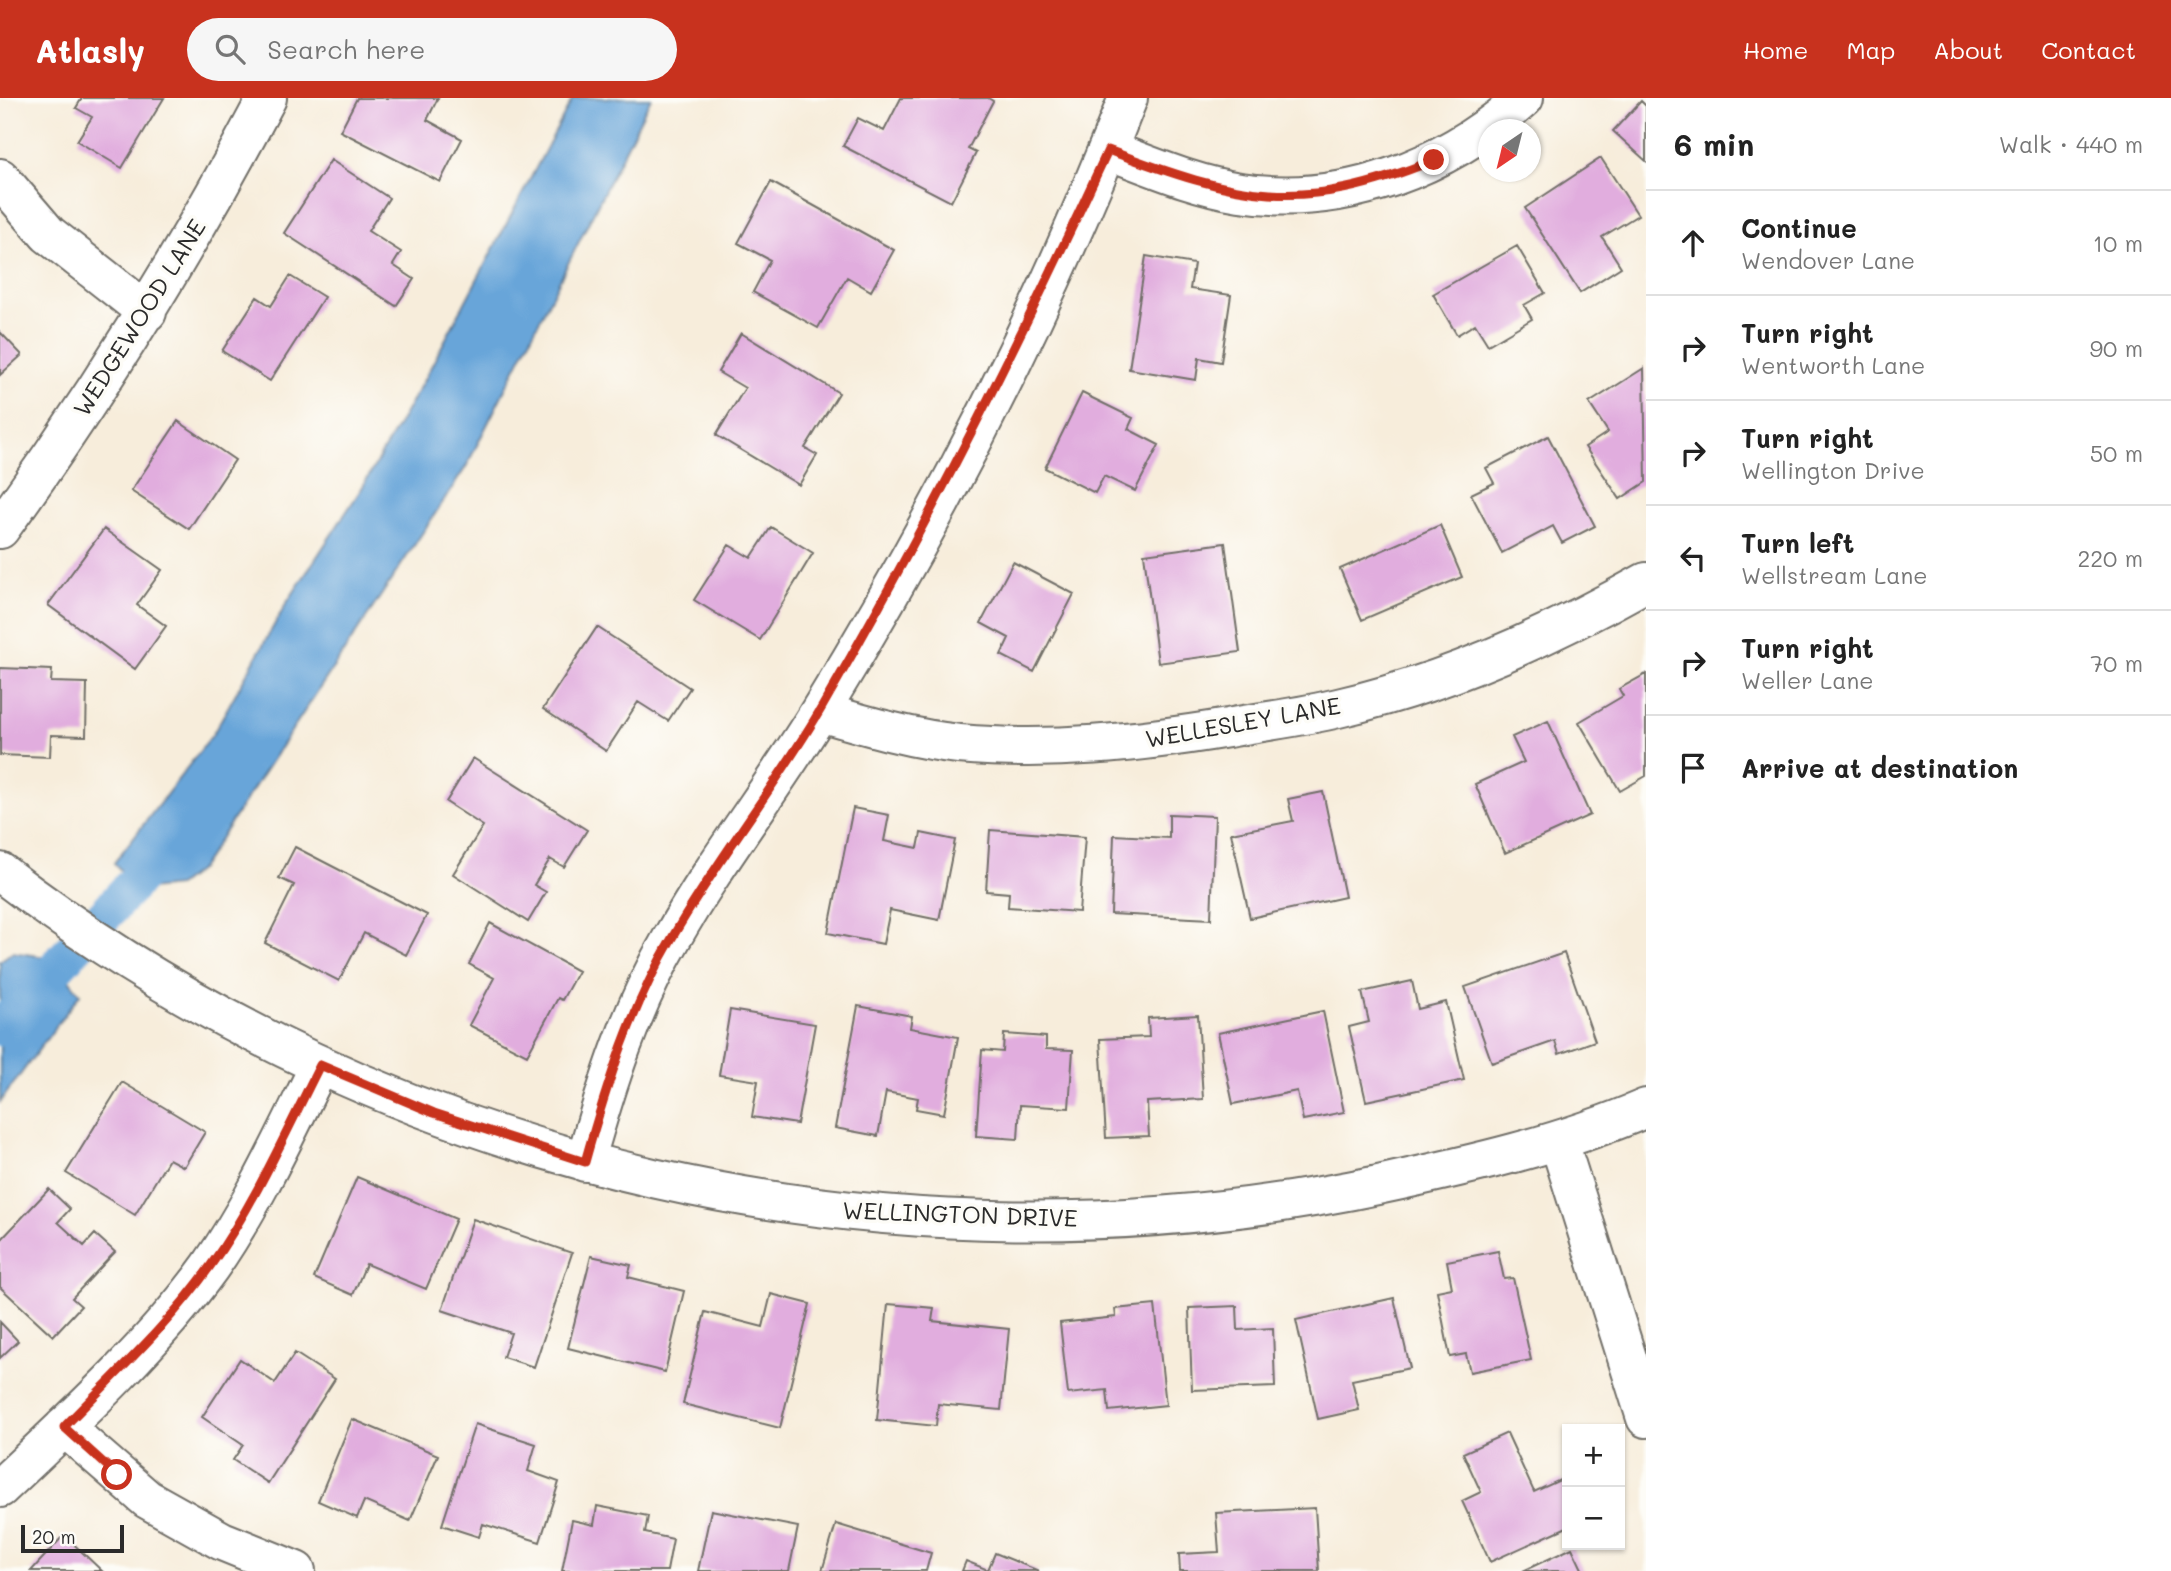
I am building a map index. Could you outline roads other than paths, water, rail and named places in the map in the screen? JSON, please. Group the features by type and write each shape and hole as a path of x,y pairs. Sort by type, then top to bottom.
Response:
{"street":[{"name":"WEDGEWOOD LANE","path":"0,529 66,436 147,312 215,196 267,98"},
{"path":"585,1162 609,1077 653,973 692,904 820,712 962,456 1024,332 1108,150 1128,98"},
{"path":"1108,150 1198,183 1237,191 1267,196 1324,193 1382,180 1434,160 1488,127 1524,98"},
{"path":"0,178 48,234 147,312"},
{"name":"WELLESLEY LANE","path":"820,712 870,726 957,744 1050,747 1190,734 1338,708 1381,696 1530,641 1591,614 1646,582"},
{"name":"WELLINGTON DRIVE","path":"5,875 147,973 256,1034 320,1065 460,1123 585,1162 716,1193 839,1211 972,1221 1114,1220 1192,1215 1320,1197 1457,1168 1559,1142 1646,1108"},
{"path":"0,1488 64,1427 168,1318 211,1265 263,1178 320,1065"},
{"path":"1559,1142 1646,1418"},
{"path":"64,1427 117,1475 170,1513 222,1541 296,1571"}],"water":[{"path":"573,98 651,98 466,467 200,869 178,886 139,890 114,863 213,734 286,604 362,488 425,378"},
{"path":"12,952 52,958 80,994 0,1102 0,961"}],"waterway":[{"path":"0,1028 149,867 164,845"}]}
